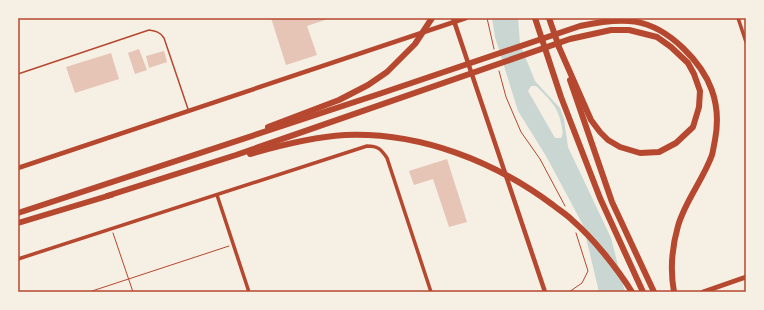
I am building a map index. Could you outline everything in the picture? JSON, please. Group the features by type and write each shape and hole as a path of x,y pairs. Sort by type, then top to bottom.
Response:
{"highway":[{"path":"197,154 339,100 368,85 387,72 415,44 432,18"},
{"path":"535,18 561,97 600,198 643,292"},
{"path":"549,18 612,202 654,292"},
{"path":"18,213 580,26 604,21 622,20 645,24 657,28 672,37 691,55 704,73 713,93 717,107 718,126 712,155 686,204 678,226 672,254 674,292"},
{"path":"107,196 236,155 570,39 611,30 629,30 657,37 688,64 694,74 700,91 700,107 693,126 676,143 659,152 640,153 620,147 608,140 591,120 558,45"},
{"path":"20,222 277,146 316,138 345,136 372,136 408,139 446,149 485,164 523,184 572,219 594,242 632,292"}],"main road":[{"path":"703,292 746,277"}],"street":[{"path":"18,168 454,20 466,18"},
{"path":"738,18 746,42"},
{"path":"454,20 544,292"},
{"path":"18,259 367,146 377,146 387,158 430,292"},
{"path":"217,195 249,292"}],"lane":[{"path":"18,74 149,30 156,31 164,38 188,111"}],"path":[{"path":"487,18 495,52"},
{"path":"498,67 506,97 521,132 540,159 567,210"},
{"path":"112,229 133,292"},
{"path":"569,292 582,283 588,271 575,230"},
{"path":"89,292 233,244"}],"shaded area":[{"path":"492,18 518,18 520,44 535,81 560,108 564,119 568,147 611,238 625,292 599,292 583,225 546,156 518,111 495,37","holes":["531,86 536,86 545,94 558,112 562,131 561,138 555,138 528,91"]}],"building":[{"path":"271,18 331,18 307,26 317,55 286,65"},
{"path":"139,49 147,70 135,74 128,53"},
{"path":"164,51 167,62 149,68 146,56"},
{"path":"111,53 119,79 75,93 66,67"},
{"path":"447,159 467,222 449,227 433,179 414,185 409,171"}]}
